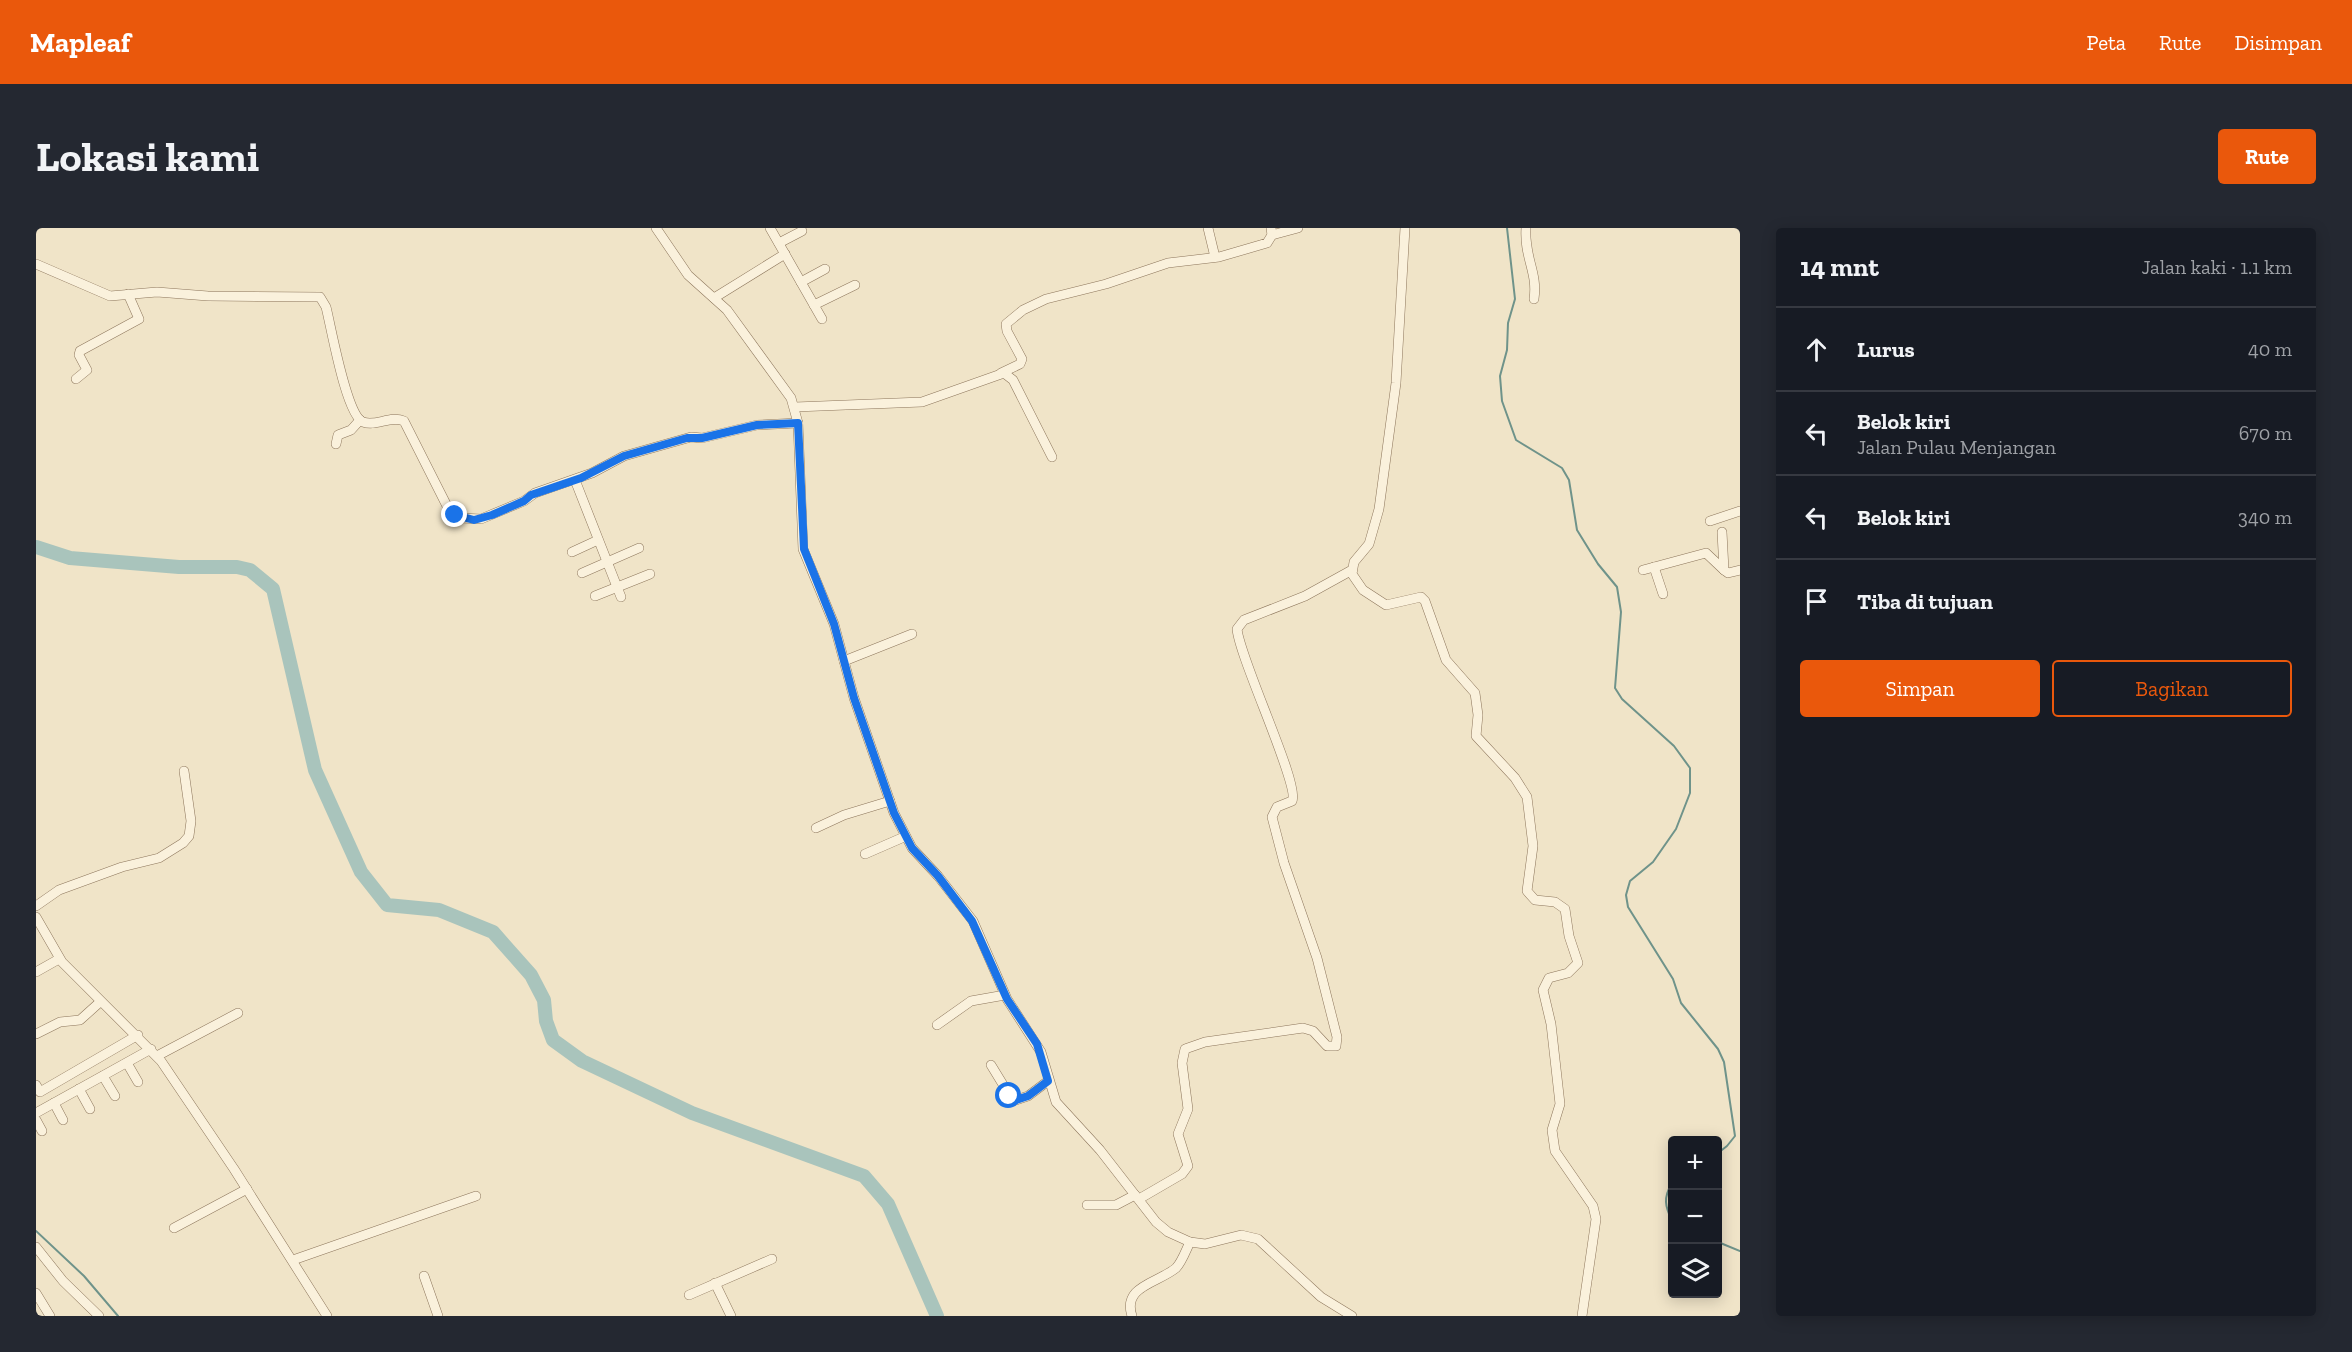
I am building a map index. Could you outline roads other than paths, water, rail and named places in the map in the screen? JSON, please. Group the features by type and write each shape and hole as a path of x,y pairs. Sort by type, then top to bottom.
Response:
{"street":[{"path":"656,228 688,275 732,316 787,391 795,407 798,423 804,549 834,624 854,698 890,801 904,837 972,921 1005,995 1037,1044 1056,1102 1100,1150 1156,1222 1168,1232 1190,1242 1213,1243 1241,1234 1258,1239 1321,1297 1352,1316"},
{"path":"770,228 822,319"},
{"path":"1208,228 1215,257"},
{"path":"795,407 928,401 1020,364 1022,359 1007,331 1006,324 1030,306 1168,263 1215,257 1267,243 1272,231 1298,228"},
{"path":"1405,228 1396,383 1379,509 1369,544 1354,562 1352,570 1355,580 1376,601 1392,605 1421,597 1425,601 1446,660 1474,693 1478,715 1476,736 1515,778 1527,797 1533,846 1527,891 1536,900 1560,903 1565,909 1569,936 1578,963 1568,973 1549,978 1543,990 1551,1024 1560,1104 1552,1130 1552,1142 1596,1214 1582,1316"},
{"path":"1526,228 1526,252 1536,280 1534,299"},
{"path":"779,243 802,231"},
{"path":"714,298 786,254"},
{"path":"36,264 101,294 157,292 208,297 320,297 326,307 349,398 360,420 368,422 396,418 404,421 445,502 452,512 461,518 474,520 492,515 535,493 574,480 624,456 692,437 702,438 757,425 798,423"},
{"path":"801,282 825,269"},
{"path":"814,305 855,285"},
{"path":"76,379 87,370 79,356 80,351 139,319 129,294"},
{"path":"1001,373 1007,374 1013,380 1052,457"},
{"path":"336,444 338,435 351,430 360,420"},
{"path":"574,480 619,592"},
{"path":"1710,521 1740,512"},
{"path":"1722,532 1724,570"},
{"path":"572,552 598,540"},
{"path":"582,573 639,548"},
{"path":"1643,570 1706,553 1728,573 1740,570"},
{"path":"1654,567 1663,594"},
{"path":"1087,1205 1116,1205 1137,1197 1182,1174 1188,1166 1178,1134 1188,1109 1182,1063 1185,1050 1190,1046 1303,1028 1313,1031 1327,1046 1336,1046 1335,1030 1317,958 1284,863 1272,817 1277,807 1294,800 1294,793 1282,753 1251,678 1238,629 1244,621 1305,596 1352,570"},
{"path":"595,596 619,592 650,574"},
{"path":"844,661 912,634"},
{"path":"36,906 58,890 116,869 159,858 183,843 191,830 184,771"},
{"path":"816,828 844,815 890,801"},
{"path":"865,854 904,837"},
{"path":"36,917 59,959 154,1053 247,1189 327,1316"},
{"path":"36,972 59,959"},
{"path":"937,1025 971,1001 1005,995"},
{"path":"36,1034 60,1022 79,1020 100,1002"},
{"path":"36,1113 127,1063 154,1053 238,1012"},
{"path":"36,1085 40,1092 138,1035"},
{"path":"127,1063 138,1082"},
{"path":"991,1065 1013,1101 1028,1096 1048,1081"},
{"path":"103,1076 115,1096"},
{"path":"79,1089 90,1109"},
{"path":"54,1103 63,1120"},
{"path":"36,1120 42,1131"},
{"path":"174,1228 247,1189"},
{"path":"293,1260 476,1196"},
{"path":"1132,1316 1129,1304 1133,1294 1178,1266 1190,1242"},
{"path":"36,1247 63,1281 99,1316"},
{"path":"689,1295 772,1259"},
{"path":"424,1276 438,1316"},
{"path":"714,1283 731,1316"},
{"path":"36,1293 50,1316"}],"waterway":[{"path":"1507,228 1515,299 1508,323 1507,350 1500,376 1502,401 1516,440 1562,468 1569,480 1577,530 1598,564 1617,587 1621,612 1615,688 1622,699 1674,746 1690,768 1690,793 1676,829 1653,862 1630,881 1626,895 1628,907 1673,979 1681,1003 1718,1049 1724,1062 1735,1136 1722,1150"},
{"path":"36,547 70,558 179,567 237,567 250,570 273,589 315,770 361,872 387,905 439,910 493,932 531,975 544,1000 546,1021 553,1040 582,1061 692,1113 864,1176 888,1204 937,1316"},
{"path":"1668,1191 1666,1202 1668,1211"},
{"path":"36,1231 84,1276 118,1316"},
{"path":"1722,1244 1740,1251"}]}
